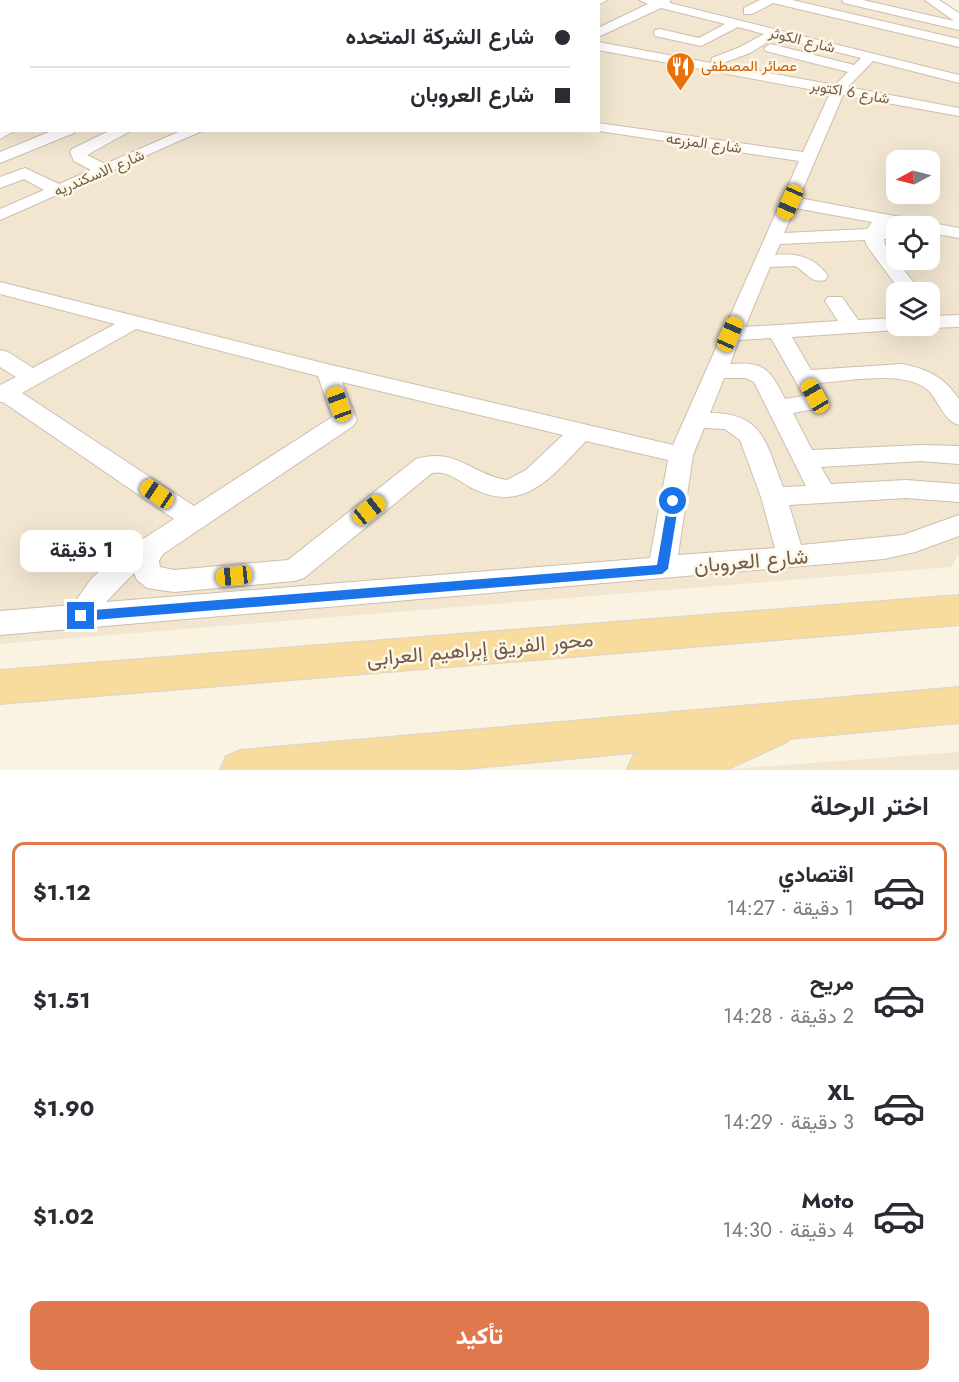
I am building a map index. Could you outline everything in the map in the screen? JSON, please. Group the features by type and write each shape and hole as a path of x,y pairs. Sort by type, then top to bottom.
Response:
{"main road":[{"name":"محور الفريق إبراهيم العرابى","path":"0,687 959,610"},
{"path":"241,770 959,705"},
{"path":"648,770 717,754 755,739 789,721"}],"street":[{"name":"شارع الكوثر","path":"645,0 663,2 699,14 816,43 852,75 926,71 959,79"},
{"path":"747,11 769,0"},
{"path":"777,0 959,43 926,71"},
{"path":"850,0 959,26"},
{"path":"886,9 901,0"},
{"path":"931,0 959,19"},
{"path":"600,32 663,2"},
{"path":"816,43 873,6"},
{"path":"646,40 699,14"},
{"path":"646,40 701,42 736,23"},
{"path":"717,61 745,50 774,33"},
{"name":"شارع 6 اكتوبر","path":"600,40 646,40 717,61 852,75 959,112"},
{"name":"شارع 6 اكتوبر","path":"600,46 852,75 959,104"},
{"path":"662,569 681,455 730,334 809,158 852,75 771,48"},
{"name":"شارع المزرعه","path":"600,128 809,158"},
{"path":"29,132 45,140"},
{"path":"0,158 64,132"},
{"path":"105,170 80,158 78,152 122,132"},
{"path":"130,132 160,146"},
{"name":"شارع الاسكندريه","path":"1,213 192,132"},
{"path":"0,183 25,173 58,190"},
{"path":"790,202 884,229"},
{"path":"773,239 884,229"},
{"path":"884,229 876,246 903,282"},
{"path":"763,262 798,260 811,266 818,276"},
{"path":"2,290 327,371 681,455"},
{"path":"835,301 852,327"},
{"path":"940,321 959,321"},
{"path":"132,323 2,394 195,520"},
{"path":"730,334 886,325"},
{"path":"778,331 815,396 812,403 778,407"},
{"path":"0,357 32,377"},
{"path":"715,372 747,370 759,374 823,494"},
{"path":"81,616 90,601 112,576 153,546 345,420 327,371"},
{"path":"804,377 902,371 915,373 928,378 938,386 959,417"},
{"path":"695,422 724,419 745,428 751,436 774,498 791,557"},
{"path":"153,546 146,560 146,566 147,572 157,580 174,581 294,570 424,465 437,462 449,464 488,485 510,489 521,486 529,480 582,431"},
{"path":"805,459 921,453 959,455"},
{"path":"774,498 913,489 959,493"},
{"name":"شارع العروبان","path":"0,623 662,569 895,547 959,525"}],"shaded area":[{"path":"600,0 930,0 959,19 959,554 951,567 0,644 0,132 600,132"},
{"path":"959,752 959,770 719,770"}],"place":[{"name":"عصائر المصطفى","path":"680,92"}],"route":[{"path":"81,616 662,569 673,501"}]}
